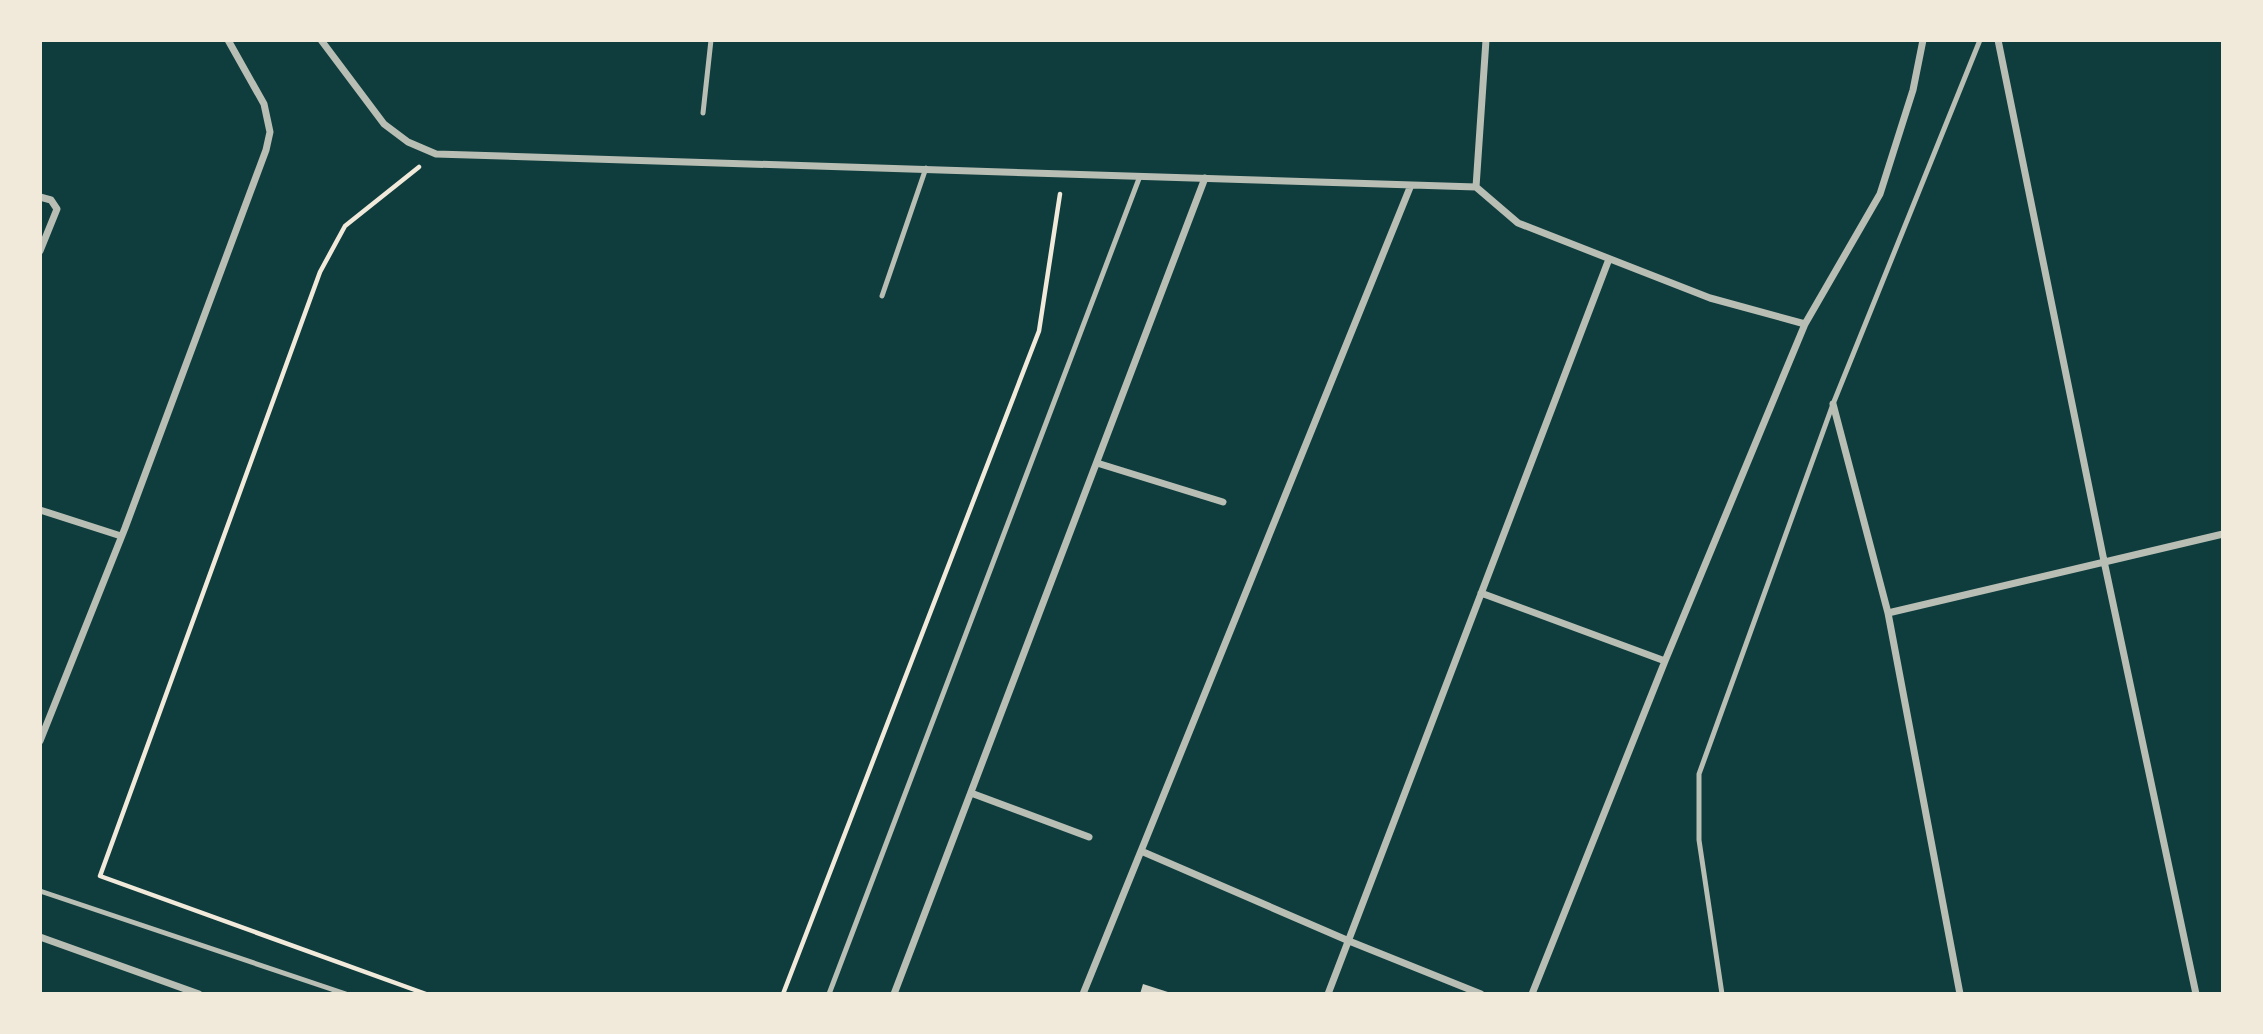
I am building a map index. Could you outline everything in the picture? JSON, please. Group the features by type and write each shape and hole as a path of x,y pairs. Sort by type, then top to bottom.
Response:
{"street":[{"path":"40,741 121,536 266,150 270,132 264,104 228,40"},
{"path":"321,40 384,124 408,142 436,154 1476,187 1518,223 1710,298 1805,324"},
{"path":"1476,187 1486,40"},
{"path":"1532,994 1665,661 1805,324 1880,194 1913,90 1923,40"},
{"path":"1998,40 2196,994"},
{"path":"894,994 1205,178"},
{"path":"1083,994 1411,185"},
{"path":"40,197 51,200 57,209 40,251"},
{"path":"1328,994 1609,258"},
{"path":"1833,404 1888,614 1960,994"},
{"path":"1097,463 1223,502"},
{"path":"40,510 121,536"},
{"path":"1888,614 2223,534"},
{"path":"1480,593 1665,661"},
{"path":"971,793 1089,836"},
{"path":"1141,851 1349,941 1481,994"},
{"path":"40,937 199,994"}],"lane":[{"path":"703,113 710,40"},
{"path":"1721,994 1699,840 1699,774 1833,404 1980,40"},
{"path":"882,296 926,168"},
{"path":"830,994 1140,176"},
{"path":"40,891 346,994"}],"path":[{"path":"426,994 100,876 320,272 345,226 436,154"},
{"path":"783,994 1039,331 1063,173"}],"building":[{"path":"1143,984 1171,993 1171,994 1140,994"}]}
